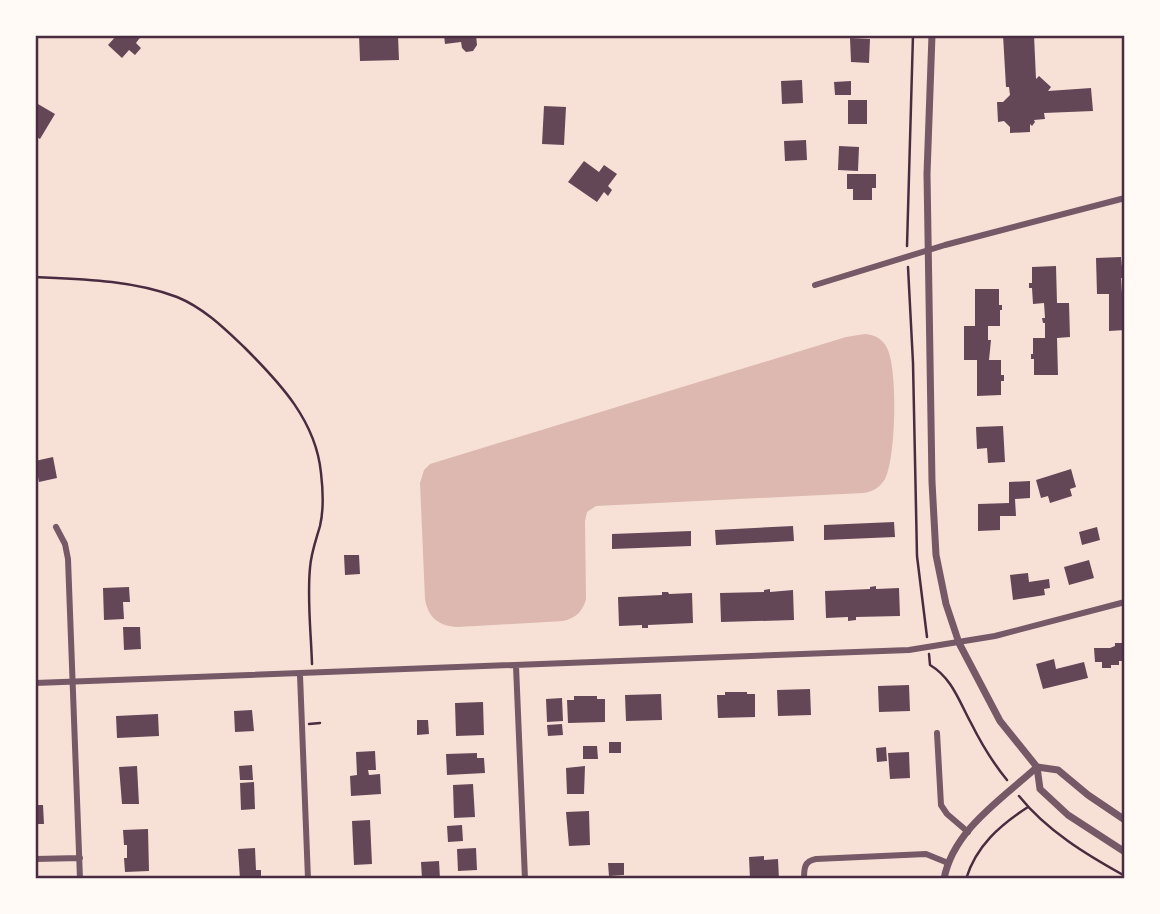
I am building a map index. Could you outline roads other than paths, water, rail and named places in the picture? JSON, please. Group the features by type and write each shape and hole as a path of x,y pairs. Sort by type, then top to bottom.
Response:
{"street":[{"path":"932,35 927,164 928,250 934,533 943,591 959,643 996,713 1037,768 1040,789 1087,828 1125,852"},
{"path":"815,285 928,250 1125,198"},
{"path":"56,527 64,540 68,559 80,879"},
{"path":"35,683 909,650 959,643 1125,602"},
{"path":"516,666 525,879"},
{"path":"300,675 308,879"},
{"path":"937,733 940,802 945,811 968,832"},
{"path":"944,879 955,848 968,832 1037,768 1058,770 1087,796 1125,820"},
{"path":"804,879 805,866 816,859 923,854 948,863"},
{"path":"35,859 80,858"}]}
